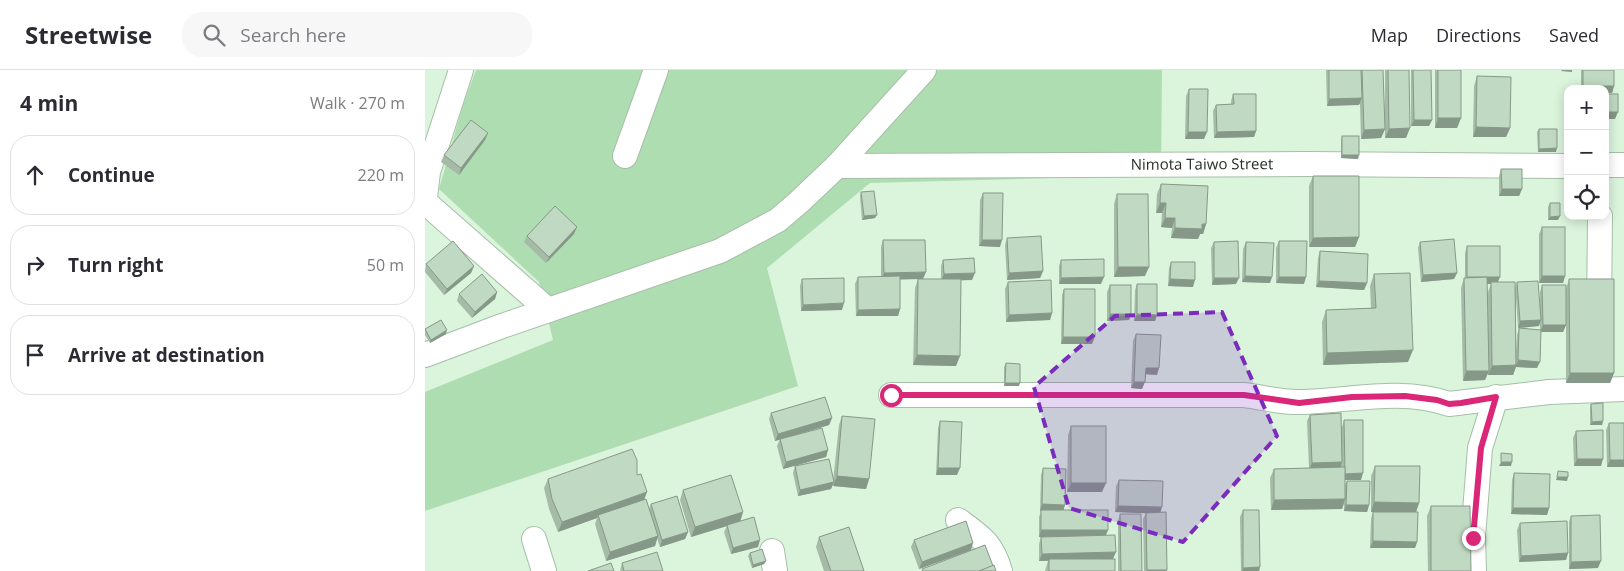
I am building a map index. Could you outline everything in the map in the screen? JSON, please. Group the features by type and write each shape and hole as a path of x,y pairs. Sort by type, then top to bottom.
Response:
{"street":[{"path":"425,197 428,172 461,70"},
{"path":"625,156 656,70"},
{"path":"425,355 548,310 720,252 753,236 778,220 837,166 924,70"},
{"path":"1609,165 1624,165"},
{"name":"Nimota Taiwo Street","path":"837,166 1564,166"},
{"path":"425,202 548,310"},
{"path":"1599,332 1600,220"},
{"path":"891,395 1244,395 1299,403 1352,397 1405,396 1437,400 1449,404 1549,392 1598,380 1624,389"},
{"path":"1474,571 1473,538 1481,448 1496,397"},
{"path":"958,520 988,543 995,554 1001,571"},
{"path":"534,538 544,571"}],"highlighted area":[{"path":"1222,312 1277,436 1183,542 1069,508 1034,387 1115,316"}],"green space":[{"path":"476,70 1162,70 1161,175 870,183 767,268 798,386 425,511 425,392 553,340 539,282 439,189 463,105"}],"building":[{"path":"1329,70 1361,70 1362,98 1329,99"},
{"path":"1362,70 1383,70 1385,129 1364,130"},
{"path":"1388,70 1409,70 1410,128 1389,129"},
{"path":"1413,70 1431,70 1432,120 1414,120"},
{"path":"1438,70 1461,70 1461,118 1438,118"},
{"path":"1583,70 1614,70 1614,86 1583,85"},
{"path":"1477,76 1511,77 1510,128 1476,127"},
{"path":"1189,89 1208,89 1207,132 1188,132"},
{"path":"1233,94 1256,94 1256,131 1217,132 1216,105 1234,104"},
{"path":"1609,94 1618,94 1618,112 1609,112"},
{"path":"471,120 488,133 461,168 444,155"},
{"path":"1539,129 1557,129 1557,148 1539,149"},
{"path":"1342,136 1359,136 1359,155 1342,155"},
{"path":"1501,169 1522,169 1522,189 1502,189"},
{"path":"1313,176 1359,176 1359,237 1313,238"},
{"path":"1161,184 1208,186 1206,224 1202,224 1202,229 1175,228 1175,218 1165,218 1166,203 1160,203"},
{"path":"874,191 877,215 864,216 861,192"},
{"path":"983,193 1003,193 1002,240 982,240"},
{"path":"1117,194 1148,194 1149,267 1118,267"},
{"path":"1550,203 1560,203 1560,216 1550,217"},
{"path":"555,206 577,227 549,257 527,236"},
{"path":"1542,227 1565,227 1565,276 1542,276"},
{"path":"1041,236 1043,271 1009,273 1007,238"},
{"path":"1454,239 1457,273 1423,275 1420,242"},
{"path":"883,240 925,240 926,272 884,273"},
{"path":"453,241 474,266 447,289 426,264"},
{"path":"1238,241 1239,278 1214,278 1214,242"},
{"path":"1279,241 1307,241 1306,277 1279,277"},
{"path":"1246,242 1274,243 1272,277 1245,276"},
{"path":"1467,246 1500,246 1500,277 1467,277"},
{"path":"1320,251 1368,254 1367,283 1319,281"},
{"path":"974,258 975,273 944,274 943,260"},
{"path":"1104,259 1104,277 1061,278 1061,260"},
{"path":"1171,262 1195,262 1195,280 1170,279"},
{"path":"1410,273 1413,350 1327,353 1326,310 1376,308 1374,274"},
{"path":"482,274 497,292 475,312 459,294"},
{"path":"900,276 900,309 858,310 858,277"},
{"path":"1487,277 1489,371 1466,371 1464,278"},
{"path":"844,278 844,303 803,305 802,279"},
{"path":"918,279 961,279 960,356 917,355"},
{"path":"1569,279 1614,279 1614,373 1570,373"},
{"path":"1051,280 1052,313 1009,315 1008,282"},
{"path":"1538,281 1541,320 1520,321 1517,282"},
{"path":"1491,282 1515,282 1516,365 1492,366"},
{"path":"1137,284 1157,284 1157,315 1137,314"},
{"path":"1110,285 1131,285 1131,314 1110,314"},
{"path":"1542,285 1566,285 1566,325 1543,325"},
{"path":"1064,289 1095,289 1095,337 1063,337"},
{"path":"441,320 447,330 431,340 425,329"},
{"path":"1519,328 1541,330 1540,362 1518,360"},
{"path":"1136,334 1161,335 1159,368 1146,368 1145,382 1134,382"},
{"path":"1006,363 1020,364 1020,383 1005,383"},
{"path":"825,397 832,418 778,434 771,413"},
{"path":"1603,403 1603,421 1592,422 1591,404"},
{"path":"1341,413 1342,462 1312,463 1310,415"},
{"path":"842,416 875,419 869,479 837,476"},
{"path":"1344,420 1363,420 1363,473 1345,474"},
{"path":"940,421 962,422 960,468 938,468"},
{"path":"1609,423 1624,423 1624,460 1610,460"},
{"path":"1071,426 1106,426 1106,483 1071,483"},
{"path":"822,428 828,450 786,462 780,439"},
{"path":"1603,430 1603,459 1577,459 1576,431"},
{"path":"632,449 637,460 637,475 641,474 647,492 562,522 552,499 548,479"},
{"path":"1501,453 1512,454 1512,462 1501,462"},
{"path":"829,459 834,482 800,490 795,466"},
{"path":"1375,466 1420,466 1419,503 1374,502"},
{"path":"1345,467 1345,499 1274,500 1274,469"},
{"path":"1043,468 1066,469 1065,505 1042,504"},
{"path":"1558,471 1568,472 1568,477 1557,477"},
{"path":"1514,473 1550,474 1549,508 1513,508"},
{"path":"731,475 743,512 695,527 683,490"},
{"path":"1119,480 1163,481 1162,507 1118,506"},
{"path":"1347,481 1370,481 1369,505 1346,505"},
{"path":"677,496 688,532 662,540 651,504"},
{"path":"646,499 658,536 610,552 598,515"},
{"path":"1431,506 1470,506 1471,571 1431,571"},
{"path":"1041,510 1108,510 1108,530 1041,530"},
{"path":"1243,510 1259,510 1260,567 1243,568"},
{"path":"1166,512 1167,570 1147,570 1146,513"},
{"path":"1373,512 1418,512 1417,542 1373,541"},
{"path":"1120,514 1141,514 1142,571 1121,571"},
{"path":"1600,515 1601,561 1571,562 1571,516"},
{"path":"754,517 760,540 733,548 727,525"},
{"path":"966,521 973,543 922,562 914,540"},
{"path":"1567,521 1568,553 1521,556 1520,523"},
{"path":"849,527 864,571 831,571 819,537"},
{"path":"1115,535 1116,552 1042,554 1041,537"},
{"path":"985,545 993,566 979,571 923,571 922,569"},
{"path":"762,549 766,561 753,565 750,553"},
{"path":"657,552 663,571 624,571 622,563"},
{"path":"1049,559 1115,559 1115,571 1049,571"},
{"path":"611,563 614,571 588,571"},
{"path":"994,565 996,571 979,571"}],"route":[{"path":"891,395 1244,395 1299,403 1352,397 1405,396 1437,400 1449,404 1496,397 1481,448 1473,538"}]}
